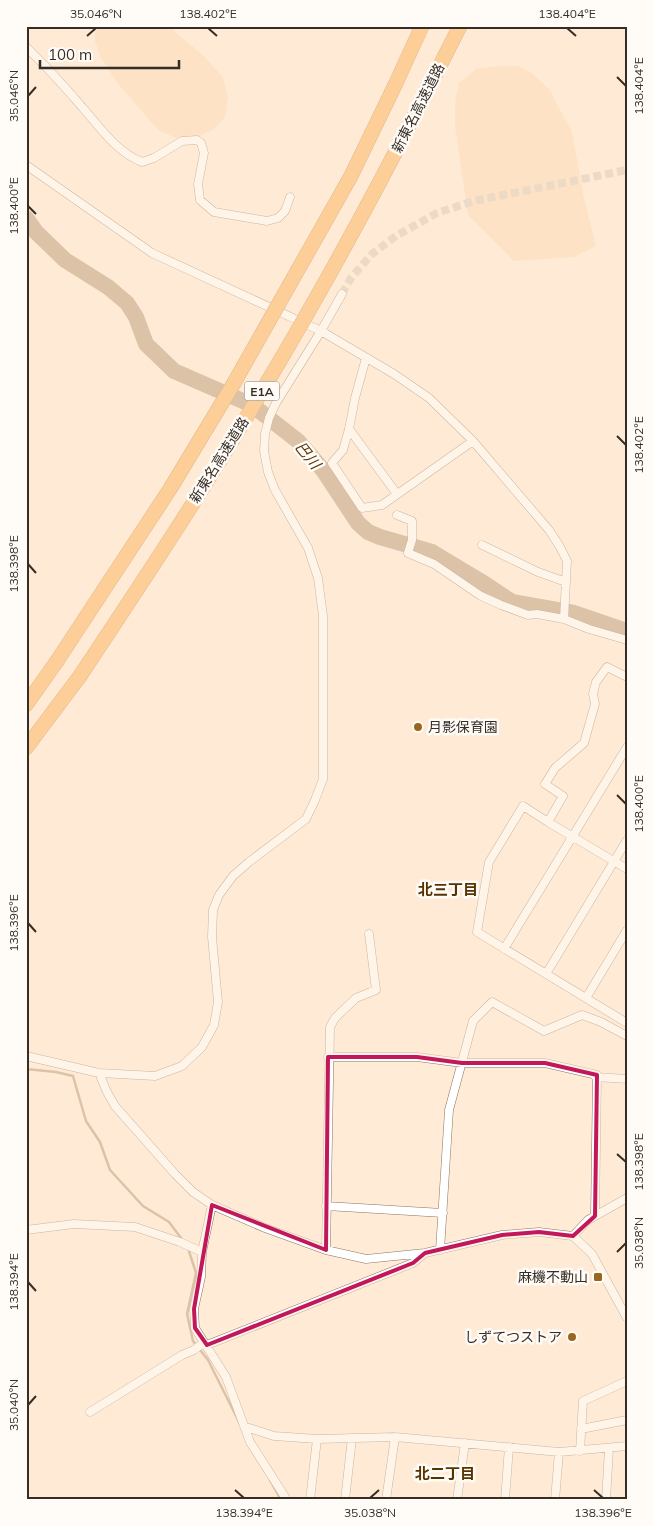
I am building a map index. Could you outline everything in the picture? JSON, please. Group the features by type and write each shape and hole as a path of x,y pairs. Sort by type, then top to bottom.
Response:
{"highway":[{"name":"新東名高速道路","path":"26,705 170,489 234,383 350,176 422,26"},
{"name":"新東名高速道路","path":"26,748 80,676 143,581 259,398 378,186 460,26"}],"street":[{"path":"26,47 117,146 132,158 142,162 154,158 182,141 197,140 201,143 204,153 198,184 200,200 214,212 267,221 278,218 285,211 290,197"},
{"path":"26,164 152,253 321,331 394,374 429,398 473,442 549,530 567,561 564,618"},
{"path":"26,1056 100,1073 155,1076 182,1066 202,1047 214,1025 218,1002 212,937 213,910 220,894 233,876 249,862 306,819 315,800 323,779 323,616 318,578 308,548 275,490 268,472 264,452 265,434 269,418 276,403 342,294"},
{"path":"366,358 343,450 332,463 362,508 382,505 473,442"},
{"path":"349,429 397,494"},
{"path":"397,516 412,522 412,540 408,553 434,564 481,596 528,615 537,614 564,618 589,629 627,640"},
{"path":"482,544 538,572 566,582"},
{"path":"548,822 563,796 545,784 555,768 584,743 595,704 593,694 596,682 607,667 627,677"},
{"path":"504,949 627,747"},
{"path":"626,1022 477,932 488,862 523,806 627,869"},
{"path":"546,974 627,840"},
{"path":"586,998 627,930"},
{"path":"326,1250 330,1027 335,1018 356,998 376,990 369,934"},
{"path":"440,1250 449,1110 473,1021 492,1002 544,1031 582,1015 601,1022 627,1036"},
{"path":"328,1057 417,1057 462,1064 545,1063 596,1075 596,1077 627,1079"},
{"path":"100,1073 114,1106 175,1174 193,1192 212,1206 264,1228 326,1250 366,1259 425,1254 502,1236 539,1232 573,1236 592,1254 627,1318"},
{"path":"595,1216 596,1077"},
{"path":"573,1236 588,1220 627,1198"},
{"path":"212,1206 202,1252 201,1278 194,1310 194,1328 201,1346 226,1377 250,1442 287,1500"},
{"path":"326,1206 442,1212"},
{"path":"26,1230 74,1224 136,1227 180,1242 202,1252"},
{"path":"90,1412 182,1354 413,1263 425,1254"},
{"path":"580,1450 583,1401 627,1380"},
{"path":"581,1429 627,1420"},
{"path":"246,1427 274,1436 317,1439 395,1437 559,1452 627,1446"},
{"path":"386,1500 395,1437"},
{"path":"345,1500 352,1438"},
{"path":"310,1500 317,1439"},
{"path":"457,1500 465,1443"},
{"path":"505,1500 509,1447"},
{"path":"606,1500 609,1449"},
{"path":"555,1500 559,1452"}],"highlighted area":[{"path":"328,1057 417,1057 462,1063 545,1063 597,1075 595,1216 573,1236 539,1232 502,1235 425,1253 413,1263 207,1345 195,1328 194,1309 212,1205 326,1250"}],"shaded area":[{"path":"95,26 168,26 203,55 223,77 228,97 225,117 214,129 194,139 176,138 158,130 118,84 101,58 95,41"},
{"path":"518,66 532,73 549,89 572,132 584,198 596,246 574,257 514,261 468,215 455,127 455,100 459,83 476,69"}],"waterway":[{"name":"巴川","path":"26,218 36,232 65,260 108,287 127,303 136,317 146,344 174,371 252,405 298,441 323,470 358,523 368,532 432,552 512,602 574,613 627,631"},
{"path":"26,1069 73,1076 86,1121 100,1142 110,1170 143,1206 169,1222 184,1242"},
{"path":"188,1248 196,1273 187,1314 193,1341 208,1360 240,1424"},
{"path":"270,1480 281,1500"}],"tunnel":[{"path":"342,294 351,278 372,254 396,236 437,213 474,201 627,170"}],"place":[{"name":"月影保育園","path":"418,727"},
{"name":"麻機不動山","path":"598,1277"},
{"name":"しずてつストア","path":"572,1337"}],"district":[{"name":"北三丁目","path":"448,889"},
{"name":"北二丁目","path":"445,1473"}]}
